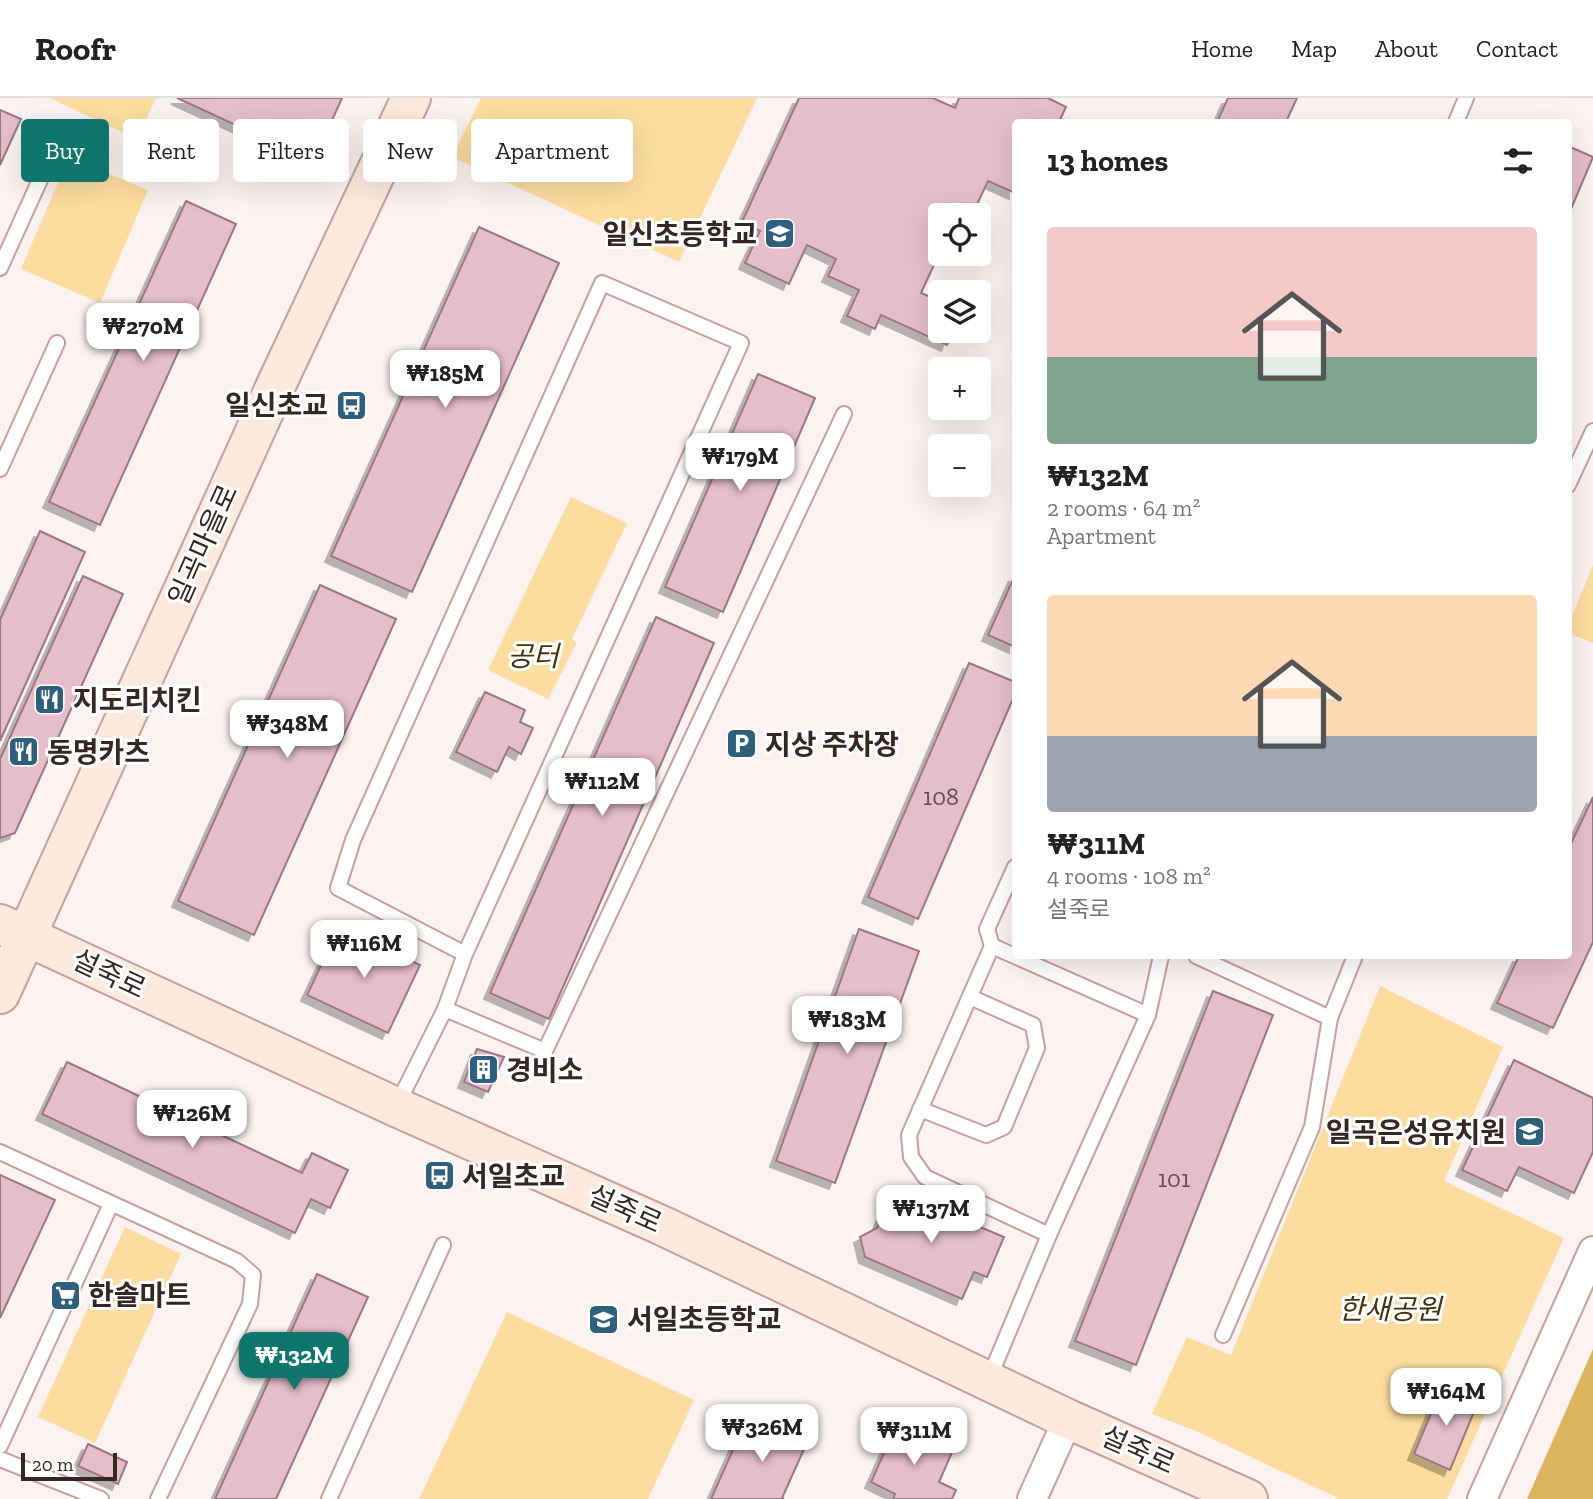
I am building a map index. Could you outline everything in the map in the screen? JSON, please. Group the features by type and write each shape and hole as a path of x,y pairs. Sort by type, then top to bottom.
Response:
{"main road":[{"name":"일곡마을로","path":"0,994 13,930 277,383 411,98"},
{"name":"설죽로","path":"13,930 396,1107 663,1226 1068,1419 1248,1499"}],"street":[{"path":"1482,1499 1593,1251"},
{"path":"1032,1499 1068,1419"}],"lane":[{"path":"1457,119 1466,98"},
{"path":"0,268 39,182"},
{"path":"396,1107 445,1009 465,954 741,343 602,283 353,840 338,888 465,954"},
{"path":"0,469 57,343"},
{"path":"445,1009 545,1051 844,414"},
{"path":"1575,453 1593,431"},
{"path":"1012,873 986,929 992,946 909,1135 911,1157 925,1177 1049,1234"},
{"path":"992,946 1012,953"},
{"path":"1030,959 1148,1015"},
{"path":"988,1381 1049,1234 1148,1015 1160,959"},
{"path":"1202,959 1330,1018"},
{"path":"1223,1335 1312,1127 1330,1018 1354,959"},
{"path":"920,1109 986,1135 1004,1127 1037,1048 1033,1025 970,997"},
{"path":"0,1152 237,1261 253,1276 250,1304 158,1499"},
{"path":"0,1446 111,1204"},
{"path":"329,1499 443,1245"},
{"path":"0,1459 101,1499"}],"green space":[{"path":"50,98 156,98 146,119 123,119 123,132 109,126 109,119 95,119"},
{"path":"481,98 757,98 679,262 506,182 633,182 633,119 471,119 471,166 457,159 457,147"},
{"path":"109,174 123,180 123,182 148,190 100,303 21,269 58,182 109,182"},
{"name":"공터","path":"571,497 627,523 572,639 577,642 548,699 488,670"},
{"path":"1593,565 1593,643 1572,635 1572,616"},
{"name":"한새공원","path":"1380,986 1503,1047 1444,1181 1564,1238 1447,1499 1340,1499 1196,1431 1152,1414 1187,1337 1231,1355"},
{"path":"125,1227 181,1254 95,1443 38,1417"},
{"path":"507,1312 694,1400 648,1499 419,1499"}],"shaded area":[{"path":"1593,1349 1593,1499 1527,1499"}],"building":[{"path":"177,98 342,98 333,119 233,119 233,124"},
{"path":"799,98 933,98 955,108 959,98 1048,98 1066,107 1060,119 1012,119 1012,192 988,181 978,203 928,203 928,266 934,266 921,293 928,296 928,336 881,315 875,329 847,316 859,290 828,276 836,259 807,245 789,284 745,263 760,231 742,222"},
{"path":"1228,98 1297,98 1287,119 1218,119"},
{"path":"0,110 21,119 0,165"},
{"path":"1572,148 1593,157 1572,207"},
{"path":"186,201 236,224 100,525 49,502"},
{"path":"479,227 559,263 412,592 331,556"},
{"path":"758,374 815,398 723,612 665,587"},
{"path":"40,531 85,552 0,741 0,620"},
{"path":"83,576 123,594 15,833 0,838 0,759"},
{"path":"1012,582 1012,646 988,635"},
{"path":"320,585 396,619 254,935 178,901"},
{"path":"656,617 714,643 549,1019 490,993"},
{"path":"969,663 1012,681 1012,701 918,919 868,897"},
{"path":"485,692 525,710 520,722 533,728 521,754 509,747 497,772 456,752"},
{"path":"1593,797 1593,942 1553,1028 1497,1003 1518,959 1572,959 1572,842"},
{"path":"339,927 420,965 388,1033 307,995"},
{"path":"859,929 919,951 835,1183 776,1161"},
{"path":"1213,991 1273,1015 1136,1365 1075,1341"},
{"name":"경비소","path":"477,1049 504,1057 488,1092 464,1082"},
{"name":"일곡은성유치원","path":"1514,1060 1593,1098 1593,1152 1574,1193 1519,1167 1507,1191 1462,1170"},
{"path":"67,1062 302,1173 312,1153 348,1170 330,1208 311,1199 295,1233 42,1114"},
{"path":"0,1175 55,1200 0,1318"},
{"path":"893,1190 1004,1237 987,1277 974,1272 962,1299 865,1257 860,1237 877,1228"},
{"path":"317,1274 368,1297 276,1499 215,1499"},
{"path":"1442,1387 1478,1402 1450,1470 1414,1454"},
{"path":"767,1416 810,1436 782,1498 784,1499 711,1499 739,1436 755,1443"},
{"path":"897,1424 953,1450 939,1482 956,1490 952,1499 893,1499 895,1494 871,1482"},
{"path":"88,1444 127,1462 118,1484 78,1466"}],"place":[{"name":"일신초등학교","path":"780,234"},
{"name":"일신초교","path":"351,405"},
{"name":"지도리치킨","path":"50,700"},
{"name":"지상 주차장","path":"742,744"},
{"name":"동명카츠","path":"24,752"},
{"name":"경비소","path":"483,1070"},
{"name":"일곡은성유치원","path":"1529,1132"},
{"name":"서일초교","path":"439,1176"},
{"name":"한솔마트","path":"65,1295"},
{"name":"서일초등학교","path":"604,1319"}]}
